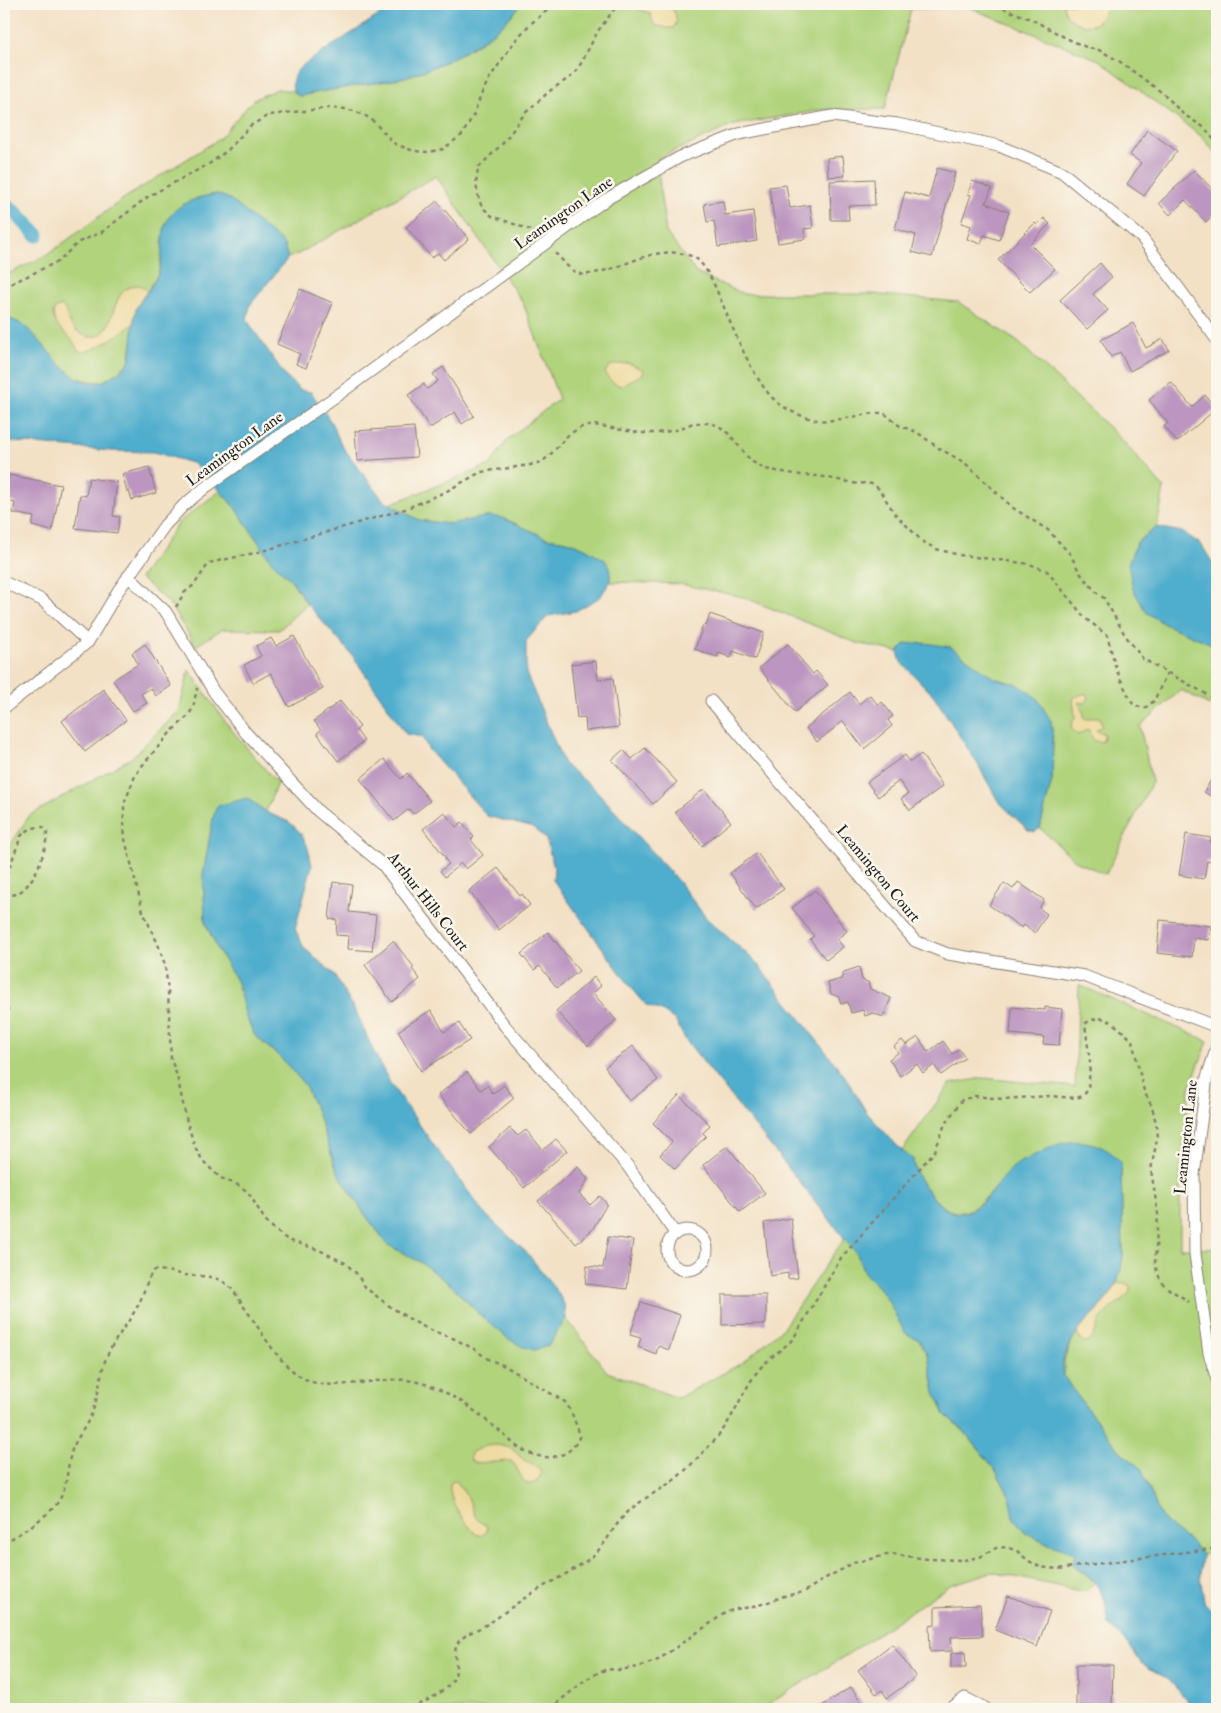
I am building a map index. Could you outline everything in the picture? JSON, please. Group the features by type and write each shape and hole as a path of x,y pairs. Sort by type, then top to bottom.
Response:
{"street":[{"name":"Leamington Lane","path":"4,708 88,642 118,591 165,525 184,505 206,487 342,392 605,200 672,162 739,134 832,116 897,124 999,146 1062,172 1142,238 1217,340"},
{"name":"Arthur Hills Court","path":"128,576 166,612 214,692 246,733 318,812 383,865 505,1026 627,1165 675,1233"},
{"path":"4,582 42,600 88,642"},
{"name":"Leamington Court","path":"710,701 915,941 948,954 1084,976 1217,1027"},
{"name":"Leamington Lane","path":"1217,1047 1207,1076 1194,1175 1196,1254 1209,1353 1217,1380"},
{"path":"950,1709 965,1698 985,1708"}],"path":[{"path":"4,287 57,262 79,242 102,232 149,196 209,164 228,150 250,126 269,115 329,108 347,109 371,119 395,144 429,152 444,149 462,135 474,114 488,79 514,42 529,25 550,8 560,4"},
{"path":"618,4 598,30 578,69 572,76 551,90 525,113 505,141 478,168 476,184 482,207 487,213 533,231 572,270 580,274 594,274 647,256 668,252 682,253 697,259 706,271 754,369 768,393 777,401 804,417 824,420 884,413 901,427 918,433 937,447 965,463 1013,508 1048,530 1058,539 1070,554 1080,572 1096,592 1104,598 1125,635 1143,659 1217,700"},
{"path":"996,4 1031,19 1088,48 1099,50 1119,61 1164,94 1182,114 1205,128 1217,144"},
{"path":"170,618 184,593 194,585 209,563 260,552 402,510 444,492 482,472 542,462 569,434 582,427 595,426 658,433 676,430 693,424 711,423 729,434 752,461 765,469 819,476 858,484 865,482 872,484 878,488 896,515 922,541 936,549 959,555 1030,564 1047,571 1085,618 1107,635 1116,668 1134,704 1145,708 1154,701 1167,672"},
{"path":"4,1544 35,1522 55,1506 59,1500 68,1474 70,1456 95,1406 100,1379 108,1354 138,1307 144,1295 148,1278 155,1270 188,1276 208,1276 225,1283 232,1289 270,1346 290,1368 313,1383 352,1384 404,1380 422,1383 448,1394 469,1406 511,1442 535,1456 564,1455 577,1444 580,1435 571,1411 565,1402 505,1366 488,1359 474,1349 411,1320 366,1288 356,1273 345,1263 319,1250 288,1240 265,1220 248,1192 238,1184 221,1178 203,1161 196,1148 187,1122 177,1076 171,1059 165,965 158,944 143,912 125,839 124,804 135,776 141,767 170,733 188,716 193,708 201,671"},
{"path":"4,882 22,836 26,831 34,827 42,827 47,831 47,840 33,879 21,891 14,895 4,896"},
{"path":"4,985 8,1009 4,1031"},
{"path":"412,1709 439,1693 451,1682 456,1672 456,1645 461,1639 481,1629 514,1605 591,1558 604,1545 613,1529 625,1515 648,1496 675,1479 714,1441 756,1373 770,1358 793,1339 834,1268 935,1151 945,1124 962,1100 969,1097 988,1096 1002,1099 1049,1096 1076,1098 1083,1096 1087,1091 1089,1082 1090,1062 1086,1038 1086,1024 1088,1020 1106,1019 1132,1040 1144,1091 1152,1107 1156,1123 1157,1139 1151,1170 1158,1214 1155,1263 1162,1284 1203,1310"},
{"path":"550,1709 594,1675 607,1669 628,1669 649,1664 668,1654 725,1613 804,1592 853,1563 891,1554 928,1559 964,1560 980,1557 1003,1546 1017,1551 1034,1564 1051,1569 1217,1548"}],"green space":[{"path":"521,4 1217,4 1217,155 1201,136 1099,60 968,7 911,9 885,109 821,110 734,125 658,158 666,232 696,273 744,294 873,294 958,302 1018,342 1119,437 1164,488 1157,527 1137,542 1184,632 1217,646 1217,709 1181,690 1140,726 1152,782 1106,874 1077,862 1040,828 1052,780 1053,739 1051,721 1037,699 1019,685 994,678 973,664 905,644 898,652 857,643 743,597 680,584 610,582 610,567 585,548 567,541 547,538 503,518 449,524 419,520 390,504 490,465 508,439 559,399 523,303 436,176 288,258 283,243 217,194 197,198 166,222 159,272 137,308 129,362 102,382 88,381 75,377 4,318 4,276 47,255 123,199 219,139 253,100 277,89 293,91 299,96 391,80 431,68 482,41 497,30"},
{"path":"220,491 236,509 272,562 292,581 307,604 279,630 222,629 196,646 168,602 140,578 179,522"},
{"path":"189,670 230,728 277,783 266,812 256,804 213,818 205,922 218,950 237,982 246,1017 255,1036 281,1058 304,1084 317,1112 337,1171 363,1212 388,1245 420,1262 451,1285 480,1315 534,1350 549,1345 566,1318 607,1372 678,1398 742,1363 783,1328 845,1238 857,1254 864,1272 885,1295 905,1332 919,1340 928,1356 935,1392 945,1415 963,1430 995,1469 1009,1495 1014,1517 1025,1532 1049,1544 1075,1553 1073,1566 1095,1582 1085,1592 992,1572 950,1585 848,1654 761,1709 4,1709 4,855 29,816 131,758 179,711"},
{"path":"1079,985 1208,1041 1190,1087 1180,1176 1180,1248 1217,1249 1217,1553 1202,1555 1192,1543 1173,1529 1160,1515 1141,1469 1120,1451 1070,1386 1064,1375 1064,1361 1070,1344 1081,1326 1116,1285 1123,1257 1121,1164 1023,1160 982,1201 969,1210 956,1212 945,1208 925,1188 902,1151 950,1084 983,1078 1075,1087"}],"sand":[{"path":"637,4 666,5 674,12 676,17 675,25 673,28 667,28 654,25 650,13 640,10"},
{"path":"1063,4 1105,4 1107,7 1097,23 1085,25 1077,23 1070,18"},
{"path":"136,285 142,286 147,291 136,308 134,324 91,350 78,351 73,341 55,322 53,313 56,308 61,306 66,311 71,325 78,332 88,337 100,335 106,330 110,322 120,295"},
{"path":"628,363 644,370 643,374 620,386 612,382 605,374 606,370 611,366"},
{"path":"1082,694 1087,694 1089,698 1085,703 1078,702 1083,710 1084,718 1100,717 1102,726 1096,730 1104,733 1102,742 1094,741 1088,729 1078,735 1072,730 1071,726 1075,717 1073,699"},
{"path":"1125,1283 1130,1286 1130,1292 1104,1315 1090,1340 1083,1342 1077,1334 1079,1330 1109,1297 1117,1284"},
{"path":"497,1445 511,1448 524,1460 539,1468 541,1474 537,1481 531,1484 526,1483 511,1461 475,1463 471,1461 472,1452 485,1446"},
{"path":"456,1481 467,1496 478,1520 486,1525 487,1532 482,1535 477,1535 472,1530 462,1518 454,1503 450,1488 451,1482"}],"water":[{"path":"396,4 521,4 497,29 482,40 431,68 394,80 299,96 293,91 292,83 294,76 303,65"},
{"path":"217,194 230,199 283,243 288,258 250,305 247,320 286,377 300,390 311,392 331,422 342,446 384,501 419,520 449,524 490,516 503,518 547,538 567,541 585,548 605,560 610,567 610,582 600,597 576,611 548,616 526,641 526,673 564,764 595,789 678,881 707,919 756,962 844,1075 867,1113 902,1151 913,1159 913,1164 919,1178 934,1199 955,1213 966,1212 985,1200 1005,1175 1016,1165 1056,1145 1065,1143 1083,1142 1101,1147 1109,1151 1121,1164 1123,1257 1119,1276 1115,1287 1072,1340 1063,1364 1064,1376 1120,1451 1141,1469 1160,1515 1173,1529 1192,1543 1202,1555 1200,1575 1204,1602 1217,1616 1217,1709 1195,1709 1169,1680 1141,1663 1131,1648 1109,1625 1105,1600 1095,1582 1073,1565 1075,1553 1049,1544 1025,1532 1013,1517 1009,1495 995,1469 963,1430 945,1415 935,1392 928,1356 919,1340 905,1333 885,1295 864,1272 857,1254 685,1039 675,1020 662,1011 647,1006 630,986 553,880 554,868 546,839 534,828 487,816 429,750 422,737 406,734 352,655 307,604 292,581 272,562 236,509 202,470 192,463 153,452 111,451 4,441 4,318 18,322 29,330 72,375 86,381 101,382 106,380 124,368 130,358 135,313 159,271 164,230 171,215 192,200"},
{"path":"1157,527 1182,532 1201,544 1217,570 1217,646 1164,624 1146,612 1133,589 1128,564 1137,542"},
{"path":"925,643 951,647 994,678 1019,685 1037,698 1051,721 1053,739 1052,780 1040,828 1035,832 1028,830 998,801 977,763 934,696 901,662 898,652 905,644"},
{"path":"247,798 266,812 289,822 300,832 307,845 312,865 295,929 304,948 333,973 357,1014 390,1083 433,1144 485,1214 528,1254 558,1293 565,1306 566,1318 549,1345 534,1350 510,1340 480,1315 451,1285 420,1262 388,1245 363,1212 337,1171 317,1112 304,1084 281,1058 255,1036 246,1017 237,982 218,950 205,922 203,874 217,806"}],"building":[{"path":"1147,130 1177,151 1144,196 1127,184 1141,163 1130,155"},
{"path":"843,156 845,176 828,177 827,158"},
{"path":"937,168 955,173 932,257 912,252 916,235 895,229 905,192 929,198"},
{"path":"1194,170 1217,194 1217,211 1206,222 1185,200 1170,215 1159,203"},
{"path":"874,179 875,205 848,206 849,220 831,220 830,181"},
{"path":"972,181 992,188 986,203 1009,212 999,240 984,235 981,244 967,239 971,226 961,223 971,195 968,194"},
{"path":"786,185 790,208 810,205 813,228 804,229 805,239 778,243 769,187"},
{"path":"437,201 469,239 444,260 438,253 432,258 406,227"},
{"path":"723,201 725,215 753,211 757,241 718,247 714,221 707,222 704,204"},
{"path":"1044,218 1050,224 1030,244 1055,269 1030,292 998,260 1035,223 1037,225"},
{"path":"1100,263 1112,277 1093,294 1108,310 1087,329 1060,300"},
{"path":"300,289 333,303 306,368 296,364 300,354 277,344"},
{"path":"1133,323 1146,348 1163,339 1169,350 1130,371 1120,352 1111,357 1101,340"},
{"path":"443,367 474,416 462,424 455,412 430,428 408,395 424,384 427,389 438,381 433,374"},
{"path":"1171,382 1192,407 1205,395 1216,409 1177,442 1164,426 1168,423 1149,400"},
{"path":"414,427 417,457 357,461 355,431"},
{"path":"149,467 156,493 132,500 129,491 127,492 122,474"},
{"path":"9,475 61,485 52,531 32,526 34,517 13,513 15,503 4,500"},
{"path":"89,478 117,482 113,516 120,517 117,533 75,528 80,495 86,496"},
{"path":"710,614 764,633 755,659 733,651 731,658 719,653 717,657 695,649 703,625 706,626"},
{"path":"294,636 323,689 289,707 271,673 253,683 244,665 261,656 256,646 271,638 276,646"},
{"path":"145,644 171,686 156,696 151,688 141,694 147,703 133,711 113,680 138,664 132,653"},
{"path":"788,644 813,674 816,671 828,685 795,712 759,668"},
{"path":"596,661 598,680 613,678 619,727 586,731 585,717 577,718 571,664"},
{"path":"103,689 126,720 85,752 62,721"},
{"path":"850,692 859,704 870,695 878,705 882,702 893,716 888,720 892,726 864,749 843,721 817,742 806,728"},
{"path":"340,701 360,727 356,730 364,741 338,761 317,733 321,730 314,721"},
{"path":"645,748 677,782 653,804 612,760 623,750 632,759"},
{"path":"921,754 943,786 910,810 901,799 908,794 899,781 878,797 867,782 905,755 910,762"},
{"path":"384,759 401,779 407,773 430,801 413,814 409,809 394,821 360,779"},
{"path":"1217,770 1217,800 1204,792"},
{"path":"704,789 731,822 702,846 675,812"},
{"path":"444,812 456,827 462,822 474,837 471,840 483,855 466,869 461,863 445,877 440,871 449,864 423,829"},
{"path":"1186,834 1211,838 1210,843 1217,844 1217,863 1207,861 1204,879 1179,875"},
{"path":"757,853 784,889 756,909 730,873"},
{"path":"498,868 520,896 522,894 530,905 499,930 469,891"},
{"path":"333,882 352,885 349,912 376,915 372,951 348,949 349,936 336,935 337,920 329,919"},
{"path":"1018,882 1044,900 1039,908 1047,914 1035,933 1024,925 1022,928 989,905 1004,883 1013,889"},
{"path":"815,890 847,931 837,939 843,947 826,960 810,939 814,936 792,908"},
{"path":"1160,920 1211,926 1209,940 1194,938 1192,957 1157,953"},
{"path":"548,932 579,971 557,988 540,966 534,970 521,954"},
{"path":"393,941 414,967 412,969 420,979 392,1002 365,965"},
{"path":"859,967 862,980 868,982 870,989 891,998 883,1017 873,1013 865,1016 863,1010 851,1013 848,1002 841,1004 839,997 831,994 828,983 841,979 844,972"},
{"path":"594,977 601,986 593,993 616,1020 588,1046 556,1011"},
{"path":"1012,1007 1045,1010 1045,1007 1062,1009 1059,1045 1043,1044 1044,1037 1010,1034"},
{"path":"431,1010 444,1032 459,1023 470,1040 421,1071 398,1031"},
{"path":"918,1037 928,1052 943,1041 952,1054 959,1049 965,1058 941,1075 934,1065 923,1073 917,1064 900,1076 889,1059 898,1053 894,1046 902,1040 906,1045"},
{"path":"633,1046 658,1080 629,1101 605,1067"},
{"path":"467,1072 481,1090 487,1085 493,1094 504,1085 514,1098 471,1134 438,1095"},
{"path":"679,1095 710,1125 703,1133 706,1136 675,1169 660,1155 672,1142 653,1123"},
{"path":"510,1128 518,1136 526,1130 543,1150 556,1139 567,1151 524,1188 489,1147"},
{"path":"727,1146 765,1193 740,1212 703,1165"},
{"path":"578,1167 588,1179 579,1194 590,1205 600,1196 607,1204 592,1230 576,1244 538,1201"},
{"path":"791,1218 798,1278 788,1279 788,1273 770,1276 764,1223"},
{"path":"608,1237 633,1240 627,1289 585,1284 587,1266 603,1268"},
{"path":"722,1295 766,1295 766,1324 722,1325"},
{"path":"641,1302 680,1315 669,1350 658,1346 656,1354 638,1347 641,1338 630,1335"},
{"path":"1008,1596 1050,1611 1037,1647 995,1630"},
{"path":"980,1605 983,1636 951,1637 952,1651 930,1652 929,1626 935,1625 935,1607"},
{"path":"892,1644 916,1677 887,1698 882,1690 876,1694 858,1670"},
{"path":"965,1652 966,1668 951,1668 951,1653"},
{"path":"1076,1665 1113,1665 1112,1706 1076,1706"},
{"path":"851,1687 866,1709 817,1709"}],"waterway":[{"path":"4,205 14,211 37,235"}]}
